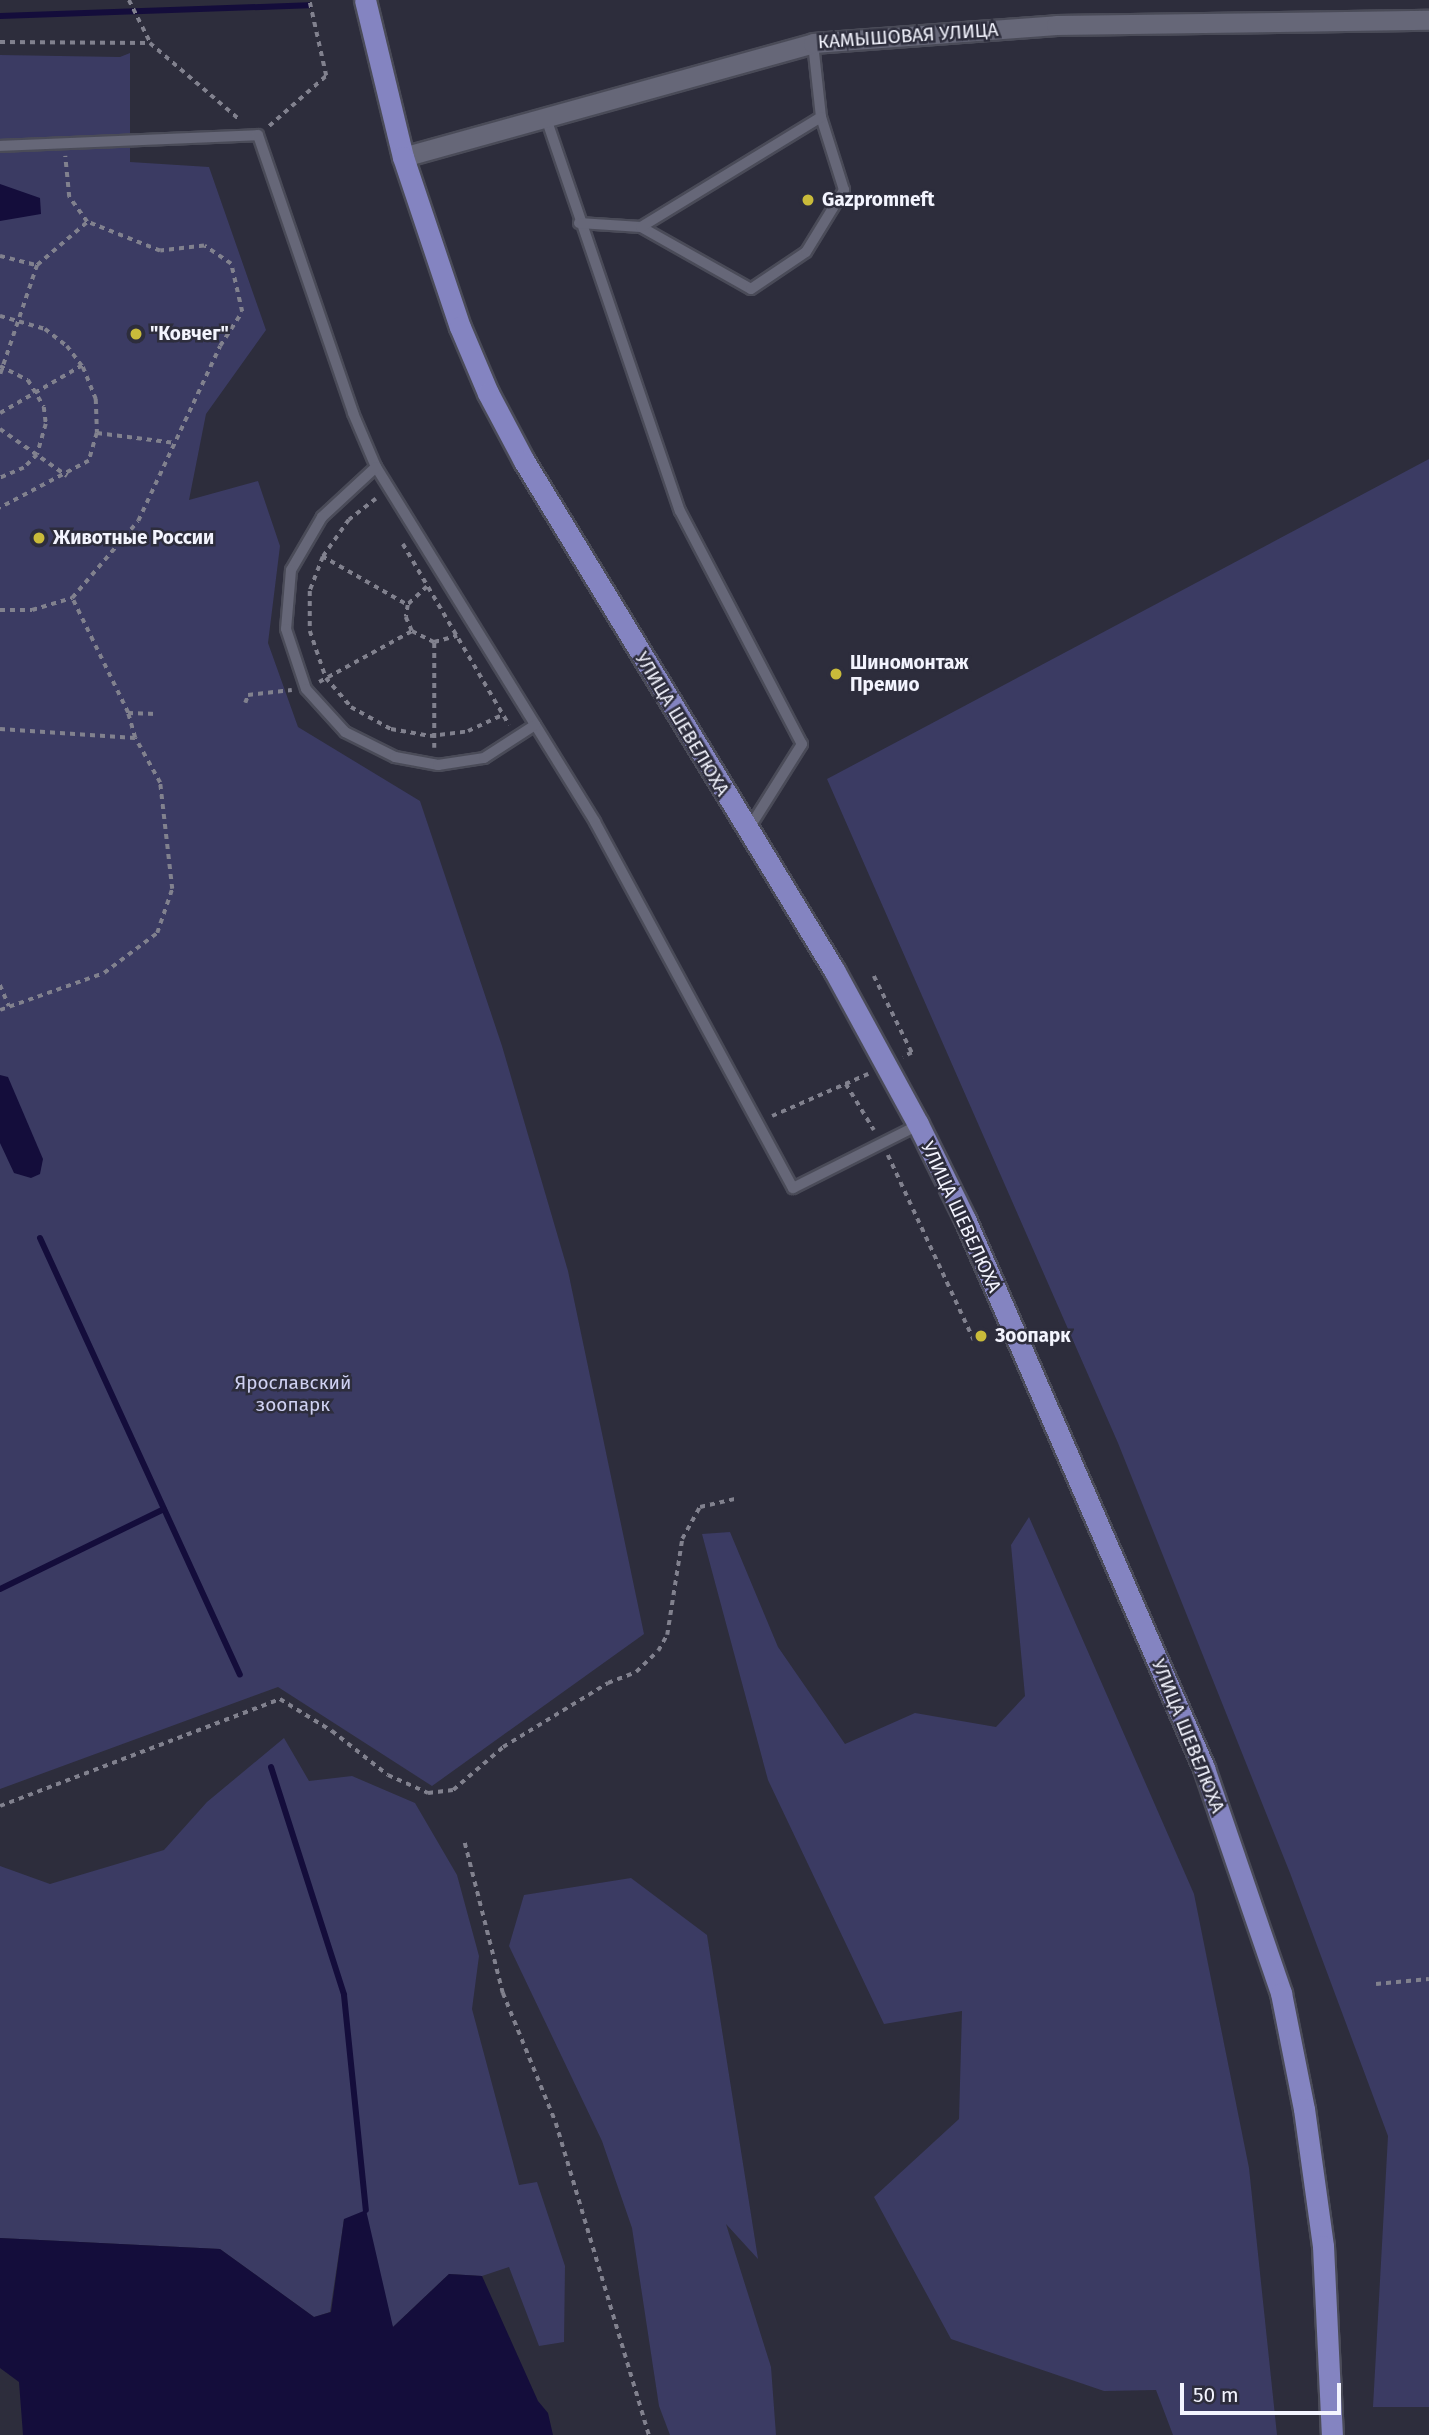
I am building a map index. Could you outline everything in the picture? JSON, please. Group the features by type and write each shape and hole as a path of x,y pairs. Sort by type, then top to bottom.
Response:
{"main road":[{"name":"УЛИЦА ШЕВЕЛЮХА","path":"365,0 403,157 460,327 488,393 524,461 887,1065 965,1219 1204,1768 1281,1993 1323,2246 1332,2435"}],"street":[{"name":"КАМЫШОВАЯ УЛИЦА","path":"403,157 813,43 1056,25 1429,20"}],"lane":[{"path":"579,223 641,226 751,289 806,252 844,190 821,117 813,43"},
{"path":"641,226 821,117"},
{"path":"546,118 579,223 680,511 802,744 748,831"},
{"path":"0,146 258,135 353,414 376,467 594,822 793,1188 918,1125"},
{"path":"376,467 322,517 291,570 286,629 306,689 345,732 395,757 438,765 484,758 535,725"}],"path":[{"path":"130,1 150,43 258,135 326,76 309,0"},
{"path":"0,42 150,43"},
{"path":"0,610 32,610 72,598 138,521 220,346 242,312 231,264 204,246 159,251 86,222 69,197 64,145"},
{"path":"0,374 37,265 86,222"},
{"path":"0,256 37,265"},
{"path":"0,316 17,318 45,329 84,364 96,399 97,433 89,461 67,476 23,493 0,508"},
{"path":"0,413 84,364"},
{"path":"0,478 24,468 37,454 46,424 37,392 28,380 1,367"},
{"path":"0,429 67,476"},
{"path":"97,433 175,443"},
{"path":"365,479 383,510"},
{"path":"376,499 349,520 323,557 310,591 310,631 326,678 351,707 391,729 430,736 468,731 503,715"},
{"path":"396,532 517,739"},
{"path":"305,546 408,605"},
{"path":"427,586 408,605 406,617 412,631 433,642 457,636"},
{"path":"0,1010 104,972 157,933 172,889 168,825 160,783 135,738 128,713 72,598"},
{"path":"245,703 248,695 306,689 412,631"},
{"path":"433,642 430,736 438,765"},
{"path":"128,713 157,714"},
{"path":"0,729 135,738"},
{"path":"757,1122 912,1053 874,976"},
{"path":"0,985 9,1006"},
{"path":"846,1084 882,1142 974,1340"},
{"path":"0,1806 280,1699 332,1731 388,1775 428,1793 453,1790 503,1747 608,1683 636,1672 658,1651 667,1634 682,1539 700,1507 735,1499"},
{"path":"465,1843 503,1993 556,2123 649,2435"},
{"path":"1376,1984 1429,1979"}],"green space":[{"name":"Ярославский зоопарк","path":"130,53 130,162 209,167 266,330 206,414 189,500 258,481 280,546 268,643 298,727 420,801 502,1046 568,1271 644,1634 432,1786 278,1687 0,1789 0,55 120,57"},
{"path":"1429,459 1429,2407 1373,2407 1388,2136 1290,1873 1118,1443 827,779"},
{"path":"1029,1517 1194,1894 1249,2168 1277,2435 1173,2435 1156,2390 1104,2391 951,2339 874,2197 959,2119 962,2011 884,2024 768,1780 702,1534 730,1532 778,1647 845,1744 915,1713 996,1727 1025,1696 1011,1545"},
{"path":"284,1738 309,1781 352,1776 415,1803 457,1875 479,1956 472,2009 519,2185 537,2182 565,2266 564,2342 539,2346 509,2267 482,2276 449,2274 393,2327 344,2219 330,2312 314,2317 220,2249 0,2238 0,1866 50,1884 164,1850 207,1802"},
{"path":"631,1878 707,1935 758,2259 726,2224 771,2367 776,2435 670,2435 659,2406 632,2228 602,2141 509,1946 524,1895"}],"shaded area":[{"path":"0,184 40,198 41,214 0,221"},
{"path":"0,1075 8,1077 43,1159 40,1174 31,1178 14,1173 0,1143"},
{"path":"366,2210 393,2327 449,2274 482,2276 538,2401 548,2413 553,2435 23,2435 19,2382 0,2368 0,2238 220,2249 314,2317 331,2312 344,2219"}],"waterway":[{"path":"0,16 309,5"},
{"path":"40,1238 240,1674"},
{"path":"0,1589 164,1509"},
{"path":"271,1767 344,1995 366,2210"}],"place":[{"name":"Gazpromneft","path":"808,200"},
{"name":"\"Ковчег\"","path":"136,334"},
{"name":"Животные России","path":"39,538"},
{"name":"Шиномонтаж Премио","path":"836,674"},
{"name":"Зоопарк","path":"981,1336"}]}
